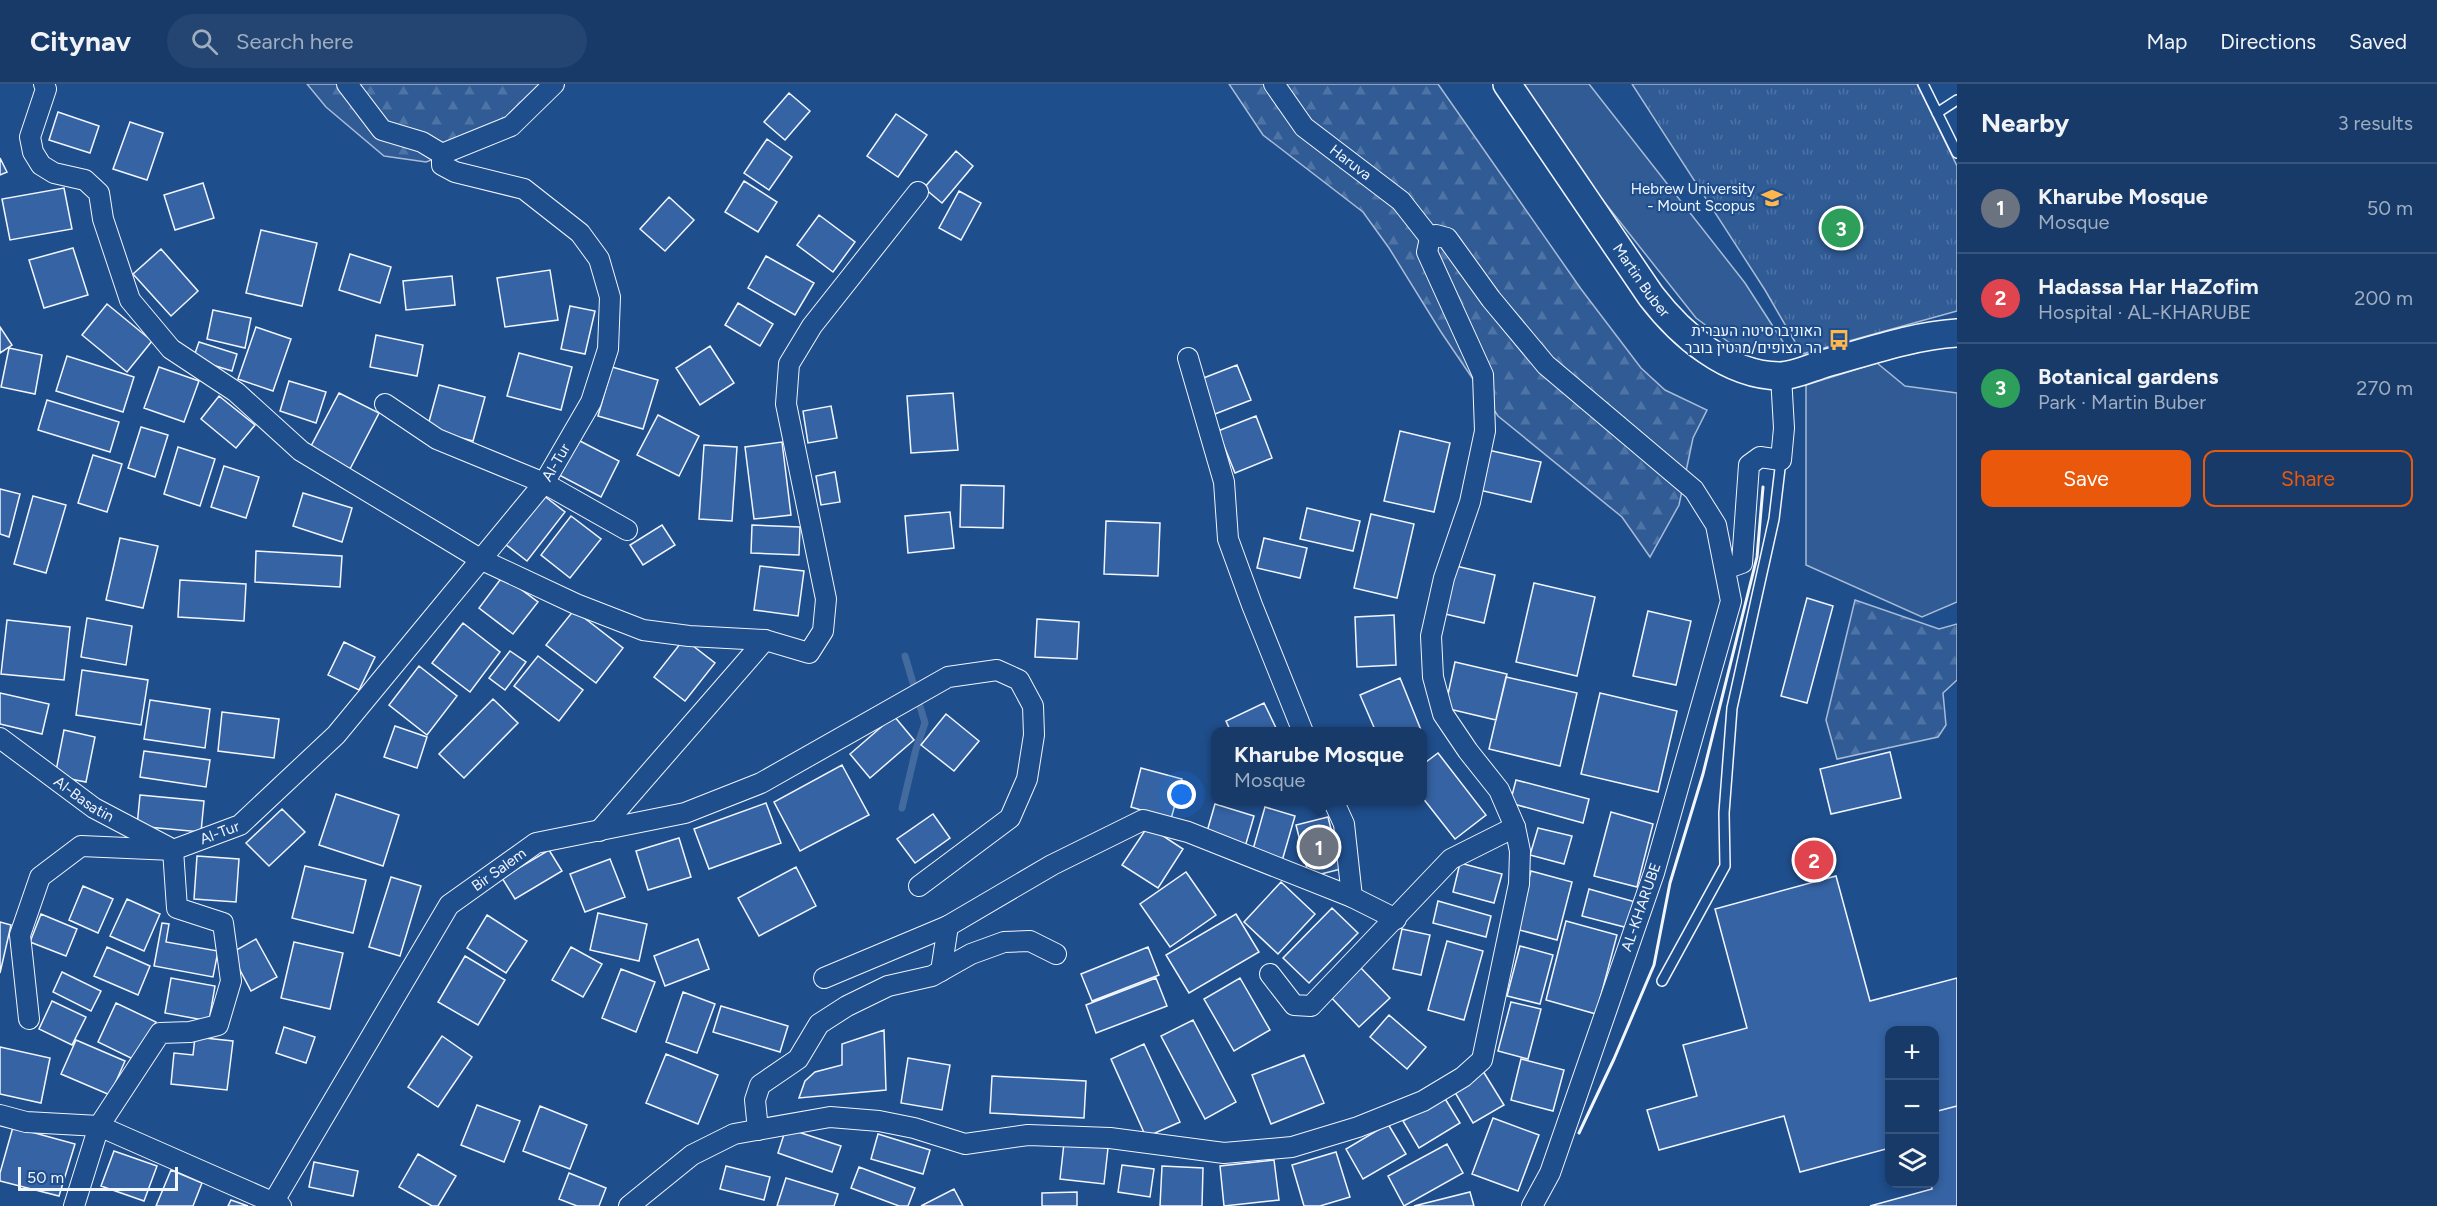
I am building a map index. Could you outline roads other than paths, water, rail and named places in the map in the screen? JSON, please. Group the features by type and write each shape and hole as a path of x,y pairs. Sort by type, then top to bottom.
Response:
{"street":[{"path":"44,84 45,89 30,137 33,152 41,165 54,173 85,180 99,193 103,219 130,300 171,349 236,392 301,451 480,559 576,604 644,630 689,636 765,640 809,653 823,632 826,598 786,405 789,364 812,326 918,192"},
{"path":"347,84 382,130 422,142 442,154 511,126 554,84"},
{"name":"Haruva","path":"1274,84 1304,127 1401,201 1430,238"},
{"name":"Martin Buber","path":"1507,84 1670,321 1733,367 1755,374 1781,376 1910,340 1957,322"},
{"name":"Al-Tur","path":"173,850 240,825 336,735 544,483 591,402 608,349 610,297 599,259 580,233 524,189 455,172 442,165 442,154"},
{"path":"629,1206 692,1155 734,1134 830,1117 879,1121 965,1144 1028,1135 1110,1138 1224,1153 1292,1147 1358,1127 1423,1101 1463,1077 1482,1060 1519,884 1520,851 1515,827 1499,790 1468,752 1443,714 1433,677 1431,636 1444,578 1470,502 1485,431 1483,375 1427,252 1430,238 1436,235 1447,238 1491,299 1546,365 1694,490 1716,525 1725,569 1742,563 1749,465 1760,457 1781,460 1784,428 1781,376"},
{"name":"Martin Buber","path":"1910,340 1957,333"},
{"path":"1188,358 1224,482 1228,539 1252,605 1302,727"},
{"path":"386,404 437,439 544,483 627,530"},
{"name":"AL-KHARUBE","path":"1532,1206 1550,1173 1654,873 1731,601 1725,569"},
{"path":"599,831 765,640"},
{"name":"Bir Salem","path":"277,1204 449,906 536,843 685,813 761,783 948,677 997,670 1018,680 1033,706 1034,735 1027,779 1010,818 919,886"},
{"name":"Al-Basatin","path":"0,738 94,808 173,850"},
{"path":"1335,805 1344,824 1352,897"},
{"path":"824,978 948,926 1052,865 1143,820 1188,832 1352,897 1395,919"},
{"path":"1270,974 1294,1005 1311,1006 1451,859 1515,827"},
{"path":"29,1019 20,935 40,877 81,846 173,850 177,908 222,923 231,981 218,1025 190,1032 160,1033 99,1126 74,1206"},
{"path":"941,971 948,926"},
{"path":"758,1130 755,1100 760,1085 798,1059 819,1024 847,1006 888,986 932,976 971,954 1004,942 1030,941 1056,954"},
{"path":"0,1115 26,1122 99,1126 277,1204"}],"lane":[{"path":"1923,84 1957,153"},
{"path":"1937,113 1957,100"},
{"path":"1662,981 1725,866 1724,813 1732,708 1774,519 1781,460"}],"waterway":[{"path":"902,808 916,749 925,723 905,656"}],"place":[{"name":"Hebrew University - Mount Scopus","path":"1772,198"},
{"name":"Botanical gardens","path":"1841,228"},
{"name":"האוניברסיטה העברית הר הצופים/מרטין בובר","path":"1839,340"},
{"name":"Kharube Mosque","path":"1319,847"},
{"name":"Hadassa Har HaZofim","path":"1814,860"}]}
